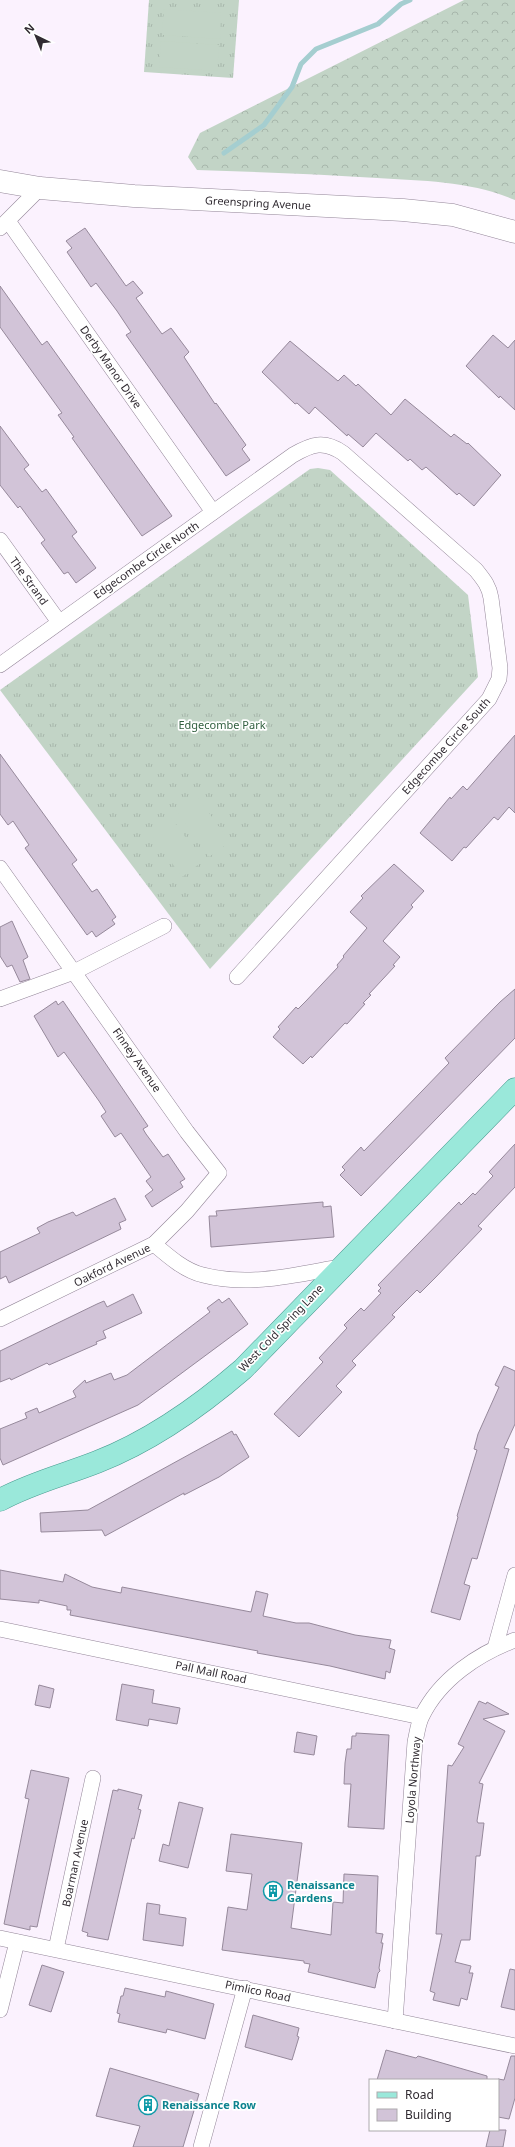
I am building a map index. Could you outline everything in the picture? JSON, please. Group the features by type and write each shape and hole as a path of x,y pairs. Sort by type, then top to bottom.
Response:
{"main road":[{"name":"Greenspring Avenue","path":"0,181 40,188 134,196 410,211 453,215 515,232"},
{"name":"West Cold Spring Lane","path":"0,1500 16,1491 96,1462 132,1447 195,1408 243,1369 340,1267 515,1089"}],"street":[{"path":"4,225 40,188"},
{"name":"Derby Manor Drive","path":"4,225 214,512"},
{"name":"Edgecombe Circle South","path":"237,977 489,699 499,679 489,587 476,570 333,447 315,445 293,455"},
{"name":"Edgecombe Circle North","path":"0,666 59,622 293,455"},
{"name":"The Strand","path":"0,540 59,622"},
{"name":"Finney Avenue","path":"0,868 182,1125 219,1173 187,1211 154,1244"},
{"path":"0,999 74,972 164,926"},
{"name":"Oakford Avenue","path":"0,1319 154,1244 187,1268 202,1275 227,1279 268,1280 340,1267"},
{"path":"495,1648 515,1575"},
{"name":"Pall Mall Road","path":"0,1629 421,1717"},
{"path":"495,1648 515,1640"},
{"name":"Loyola Northway","path":"394,2021 415,1742 421,1717 434,1696 453,1676 474,1659 495,1648"},
{"name":"Boarman Avenue","path":"56,1949 93,1778"},
{"name":"Pimlico Road","path":"0,1938 245,1988 515,2046"},
{"path":"0,2010 17,1942"},
{"path":"201,2147 245,1988"}],"green space":[{"path":"149,0 239,0 233,78 144,72"},
{"path":"464,0 515,0 515,200 464,185 430,181 310,174 197,170 188,157 200,133"},
{"path":"164,9 221,13 220,39 162,35"},
{"path":"161,41 219,45 217,71 159,67"},
{"name":"Edgecombe Park","path":"318,468 330,470 468,595 478,677 210,969 0,690 310,469"},
{"path":"196,795 230,842 209,857 176,810"},
{"path":"169,815 203,861 182,877 148,830"}],"building":[{"path":"85,228 126,286 133,281 143,293 136,298 162,334 171,328 189,352 184,357 215,404 216,403 246,445 242,449 250,460 226,476 126,335 131,332 117,311 96,283 91,287 67,252 72,248 66,241"},
{"path":"0,286 42,345 47,341 172,516 142,536 72,438 74,437 58,415 62,413 0,327"},
{"path":"493,335 508,348 515,340 515,410 500,396 499,398 466,366"},
{"path":"290,341 338,381 344,375 356,386 358,384 391,415 405,399 451,437 454,434 467,444 468,443 501,475 474,506 459,493 457,495 426,467 422,470 410,459 408,461 376,433 363,447 348,434 347,436 315,407 309,414 297,403 295,404 262,372"},
{"path":"0,426 29,465 24,469 42,492 46,489 77,532 72,536 96,568 76,583 68,572 64,574 41,543 45,540 20,506 18,508 0,485"},
{"path":"515,735 515,813 509,807 498,820 494,817 452,861 420,833 450,797 451,799 463,786 467,790"},
{"path":"0,754 77,860 72,864 92,892 97,889 116,917 112,920 115,924 96,937 92,931 87,935 25,848 29,845 13,821 8,825 0,814"},
{"path":"394,864 424,891 411,905 413,907 383,941 400,957 393,965 395,966 369,994 371,995 363,1003 365,1004 347,1024 345,1023 312,1058 311,1056 303,1064 273,1037 280,1029 278,1027 296,1007 298,1009 338,967 337,965 344,957 343,956 367,928 350,912 363,898 361,896"},
{"path":"12,921 28,957 23,960 30,979 20,982 12,965 7,967 0,956 0,927"},
{"path":"515,989 515,1038 361,1196 340,1175 345,1170 342,1167 361,1147 364,1151 449,1063 445,1058 500,1002"},
{"path":"56,1001 58,1005 63,1001 148,1126 143,1129 146,1134 163,1157 168,1154 185,1179 180,1182 183,1187 152,1207 145,1196 153,1190 146,1181 151,1177 121,1133 115,1137 101,1116 106,1112 99,1101 64,1052 58,1057 34,1016"},
{"path":"515,1144 515,1187 478,1226 482,1229 420,1293 417,1290 392,1315 395,1317 352,1361 356,1365 336,1386 342,1392 299,1437 274,1414 323,1362 319,1358 347,1328 344,1325 361,1308 364,1311 381,1293 378,1291 381,1288 378,1285 459,1202 461,1205 473,1193 475,1195 493,1176 489,1172"},
{"path":"115,1198 126,1220 119,1223 121,1229 9,1283 6,1276 0,1279 0,1252 40,1233 37,1228 48,1222 73,1212 76,1216"},
{"path":"323,1202 323,1207 331,1206 334,1237 211,1247 209,1216 217,1216 216,1211"},
{"path":"133,1294 142,1313 103,1331 106,1338 96,1342 97,1344 49,1365 47,1363 11,1380 10,1378 0,1382 0,1351 104,1301 107,1307"},
{"path":"229,1298 248,1324 167,1384 138,1405 3,1465 0,1458 0,1429 27,1418 25,1413 37,1408 39,1413 76,1397 73,1391 85,1380 86,1383 111,1373 114,1380 127,1375 210,1312 207,1308 219,1299 222,1303"},
{"path":"504,1366 515,1371 515,1424 504,1448 509,1449 477,1559 472,1558 464,1584 470,1586 460,1620 431,1612 458,1517 457,1516 477,1450 474,1449 478,1434 499,1387 495,1385"},
{"path":"232,1431 234,1435 236,1434 249,1457 219,1477 184,1495 184,1493 105,1536 102,1530 41,1532 40,1513 88,1510"},
{"path":"0,1570 63,1582 65,1574 92,1587 121,1593 122,1587 251,1612 256,1591 268,1594 263,1616 296,1623 309,1623 355,1635 391,1640 389,1648 395,1650 390,1673 386,1671 385,1679 330,1666 257,1653 258,1651 70,1615 71,1610 67,1610 67,1606 39,1600 39,1603 0,1599"},
{"path":"122,1684 154,1690 152,1703 180,1708 177,1724 149,1719 148,1726 116,1720"},
{"path":"39,1685 54,1689 50,1708 35,1705"},
{"path":"479,1701 486,1704 487,1702 509,1714 483,1719 505,1731 479,1783 483,1784 477,1821 478,1823 484,1823 480,1856 476,1856 470,1940 461,1940 455,1962 471,1966 469,1973 473,1973 467,2000 461,1998 459,2006 433,2000 435,1993 430,1991 442,1934 436,1934 448,1765 452,1766 464,1747 458,1744"},
{"path":"297,1732 317,1736 314,1755 294,1752"},
{"path":"356,1733 389,1735 384,1829 348,1827 351,1784 344,1784 345,1763 347,1749 351,1749 352,1736 356,1736"},
{"path":"31,1770 69,1778 37,1927 30,1926 30,1930 4,1924 29,1799 25,1798"},
{"path":"118,1789 142,1795 138,1809 141,1810 134,1839 132,1838 108,1940 87,1936 88,1933 82,1931 113,1790 118,1791"},
{"path":"179,1802 203,1808 188,1868 159,1861 163,1844 169,1846"},
{"path":"231,1834 302,1843 291,1928 331,1935 333,1902 343,1903 344,1874 378,1876 376,1933 383,1934 381,1943 383,1943 379,1968 380,1971 378,1973 375,1988 308,1972 310,1964 304,1963 304,1961 222,1950 228,1907 247,1910 252,1874 226,1871"},
{"path":"147,1903 160,1905 159,1914 186,1918 183,1946 143,1940"},
{"path":"42,1965 64,1972 51,2012 29,2005"},
{"path":"510,1969 515,1970 515,2010 501,2007"},
{"path":"125,1988 165,1997 166,1991 214,2004 205,2039 167,2029 166,2033 118,2022 120,2014 117,2013 121,1996 123,1996"},
{"path":"253,2015 299,2028 297,2036 299,2037 292,2060 245,2047"},
{"path":"386,2050 416,2058 418,2056 487,2076 487,2079 377,2079"},
{"path":"511,2056 515,2056 515,2098 509,2119 499,2117 499,2079 504,2080"},
{"name":"Renaissance Row","path":"110,2068 199,2094 183,2147 133,2147 140,2126 96,2116"},
{"path":"506,2130 503,2147 486,2147 490,2131"}],"waterway":[{"path":"224,153 264,125 292,87 301,64 316,49 378,24 401,4 410,0"}],"place":[{"name":"Renaissance Gardens","path":"273,1891"},
{"name":"Renaissance Row","path":"148,2105"}]}
